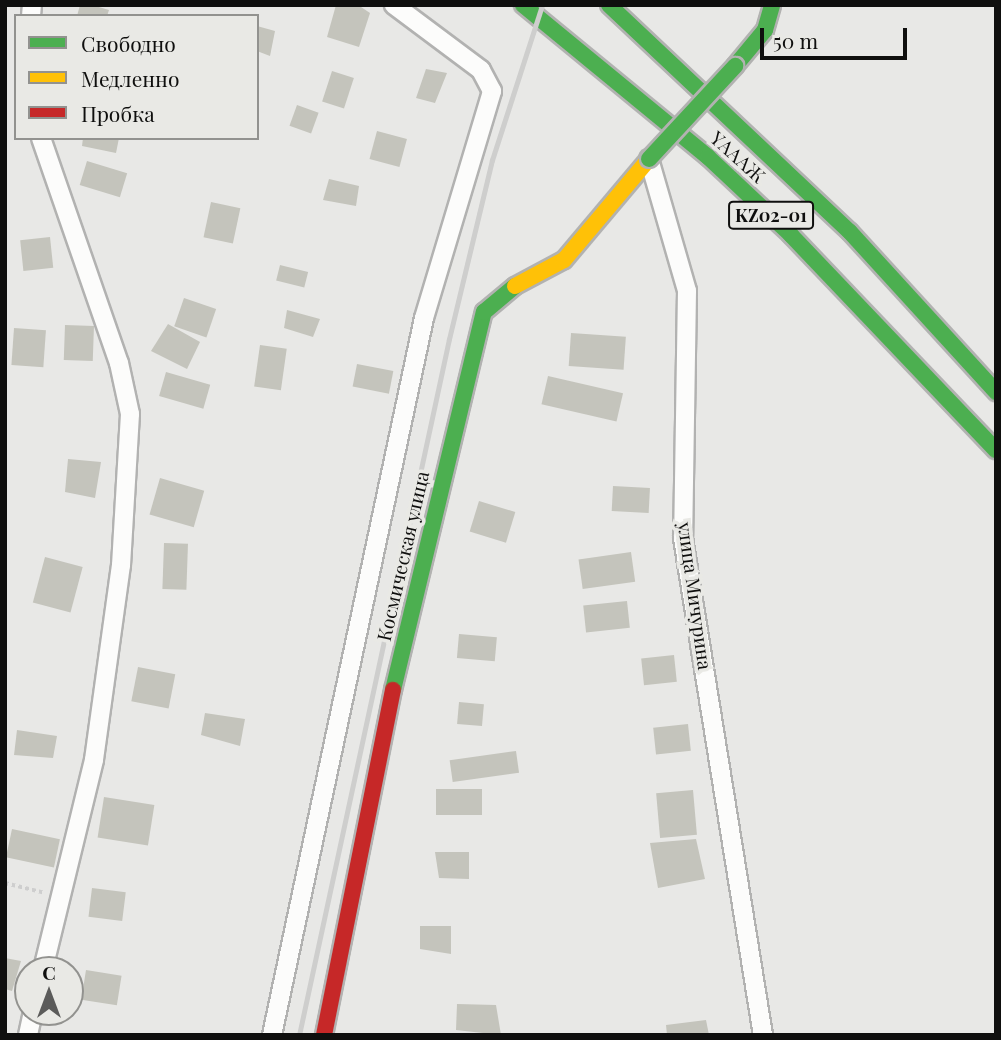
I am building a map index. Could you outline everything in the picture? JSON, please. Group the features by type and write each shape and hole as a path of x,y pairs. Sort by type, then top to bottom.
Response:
{"main road":[{"name":"ҮАААЖ","path":"523,5 773,218 996,450"},
{"name":"ҮАААЖ","path":"609,5 850,232 996,392"},
{"name":"Космическая улица","path":"324,1035 387,715 484,312 498,295 565,260 649,159 765,30 772,5"}],"street":[{"path":"272,1035 424,317 492,91 481,70 394,5"},
{"path":"42,140 119,363 130,414 118,591 93,760 46,956"},
{"name":"улица Мичурина","path":"649,159 687,291 683,538 764,1035"}],"path":[{"path":"5,883 61,897"}],"building":[{"path":"80,5 109,10 108,14 78,14"},
{"path":"336,5 358,5 370,13 359,47 327,37"},
{"path":"259,27 275,31 270,56 259,52"},
{"path":"426,69 447,73 435,103 416,98"},
{"path":"332,71 354,78 344,109 322,101"},
{"path":"297,105 319,113 311,134 289,126"},
{"path":"377,131 407,139 399,167 369,159"},
{"path":"83,140 119,140 116,153 82,146"},
{"path":"87,161 127,173 120,197 80,185"},
{"path":"329,179 359,186 356,206 323,200"},
{"path":"211,202 240,208 233,243 204,237"},
{"path":"50,237 53,268 23,271 20,240"},
{"path":"280,265 308,272 304,288 276,281"},
{"path":"184,298 216,309 206,337 174,326"},
{"path":"287,310 320,319 313,337 284,328"},
{"path":"168,324 200,342 187,369 151,351"},
{"path":"65,325 94,326 93,361 64,360"},
{"path":"14,328 46,330 43,367 11,365"},
{"path":"571,333 626,337 624,370 569,366"},
{"path":"260,345 287,349 281,390 254,387"},
{"path":"357,364 393,371 389,394 353,387"},
{"path":"166,372 210,385 203,409 159,396"},
{"path":"548,376 623,393 617,422 541,404"},
{"path":"68,459 101,462 95,498 65,492"},
{"path":"160,478 204,491 194,527 150,515"},
{"path":"613,486 650,488 649,513 612,511"},
{"path":"479,501 515,512 506,543 470,532"},
{"path":"164,543 188,544 186,590 162,589"},
{"path":"631,552 635,582 583,589 579,559"},
{"path":"45,557 83,567 71,612 33,602"},
{"path":"627,601 630,628 586,632 583,606"},
{"path":"459,634 497,637 495,661 457,658"},
{"path":"674,655 677,682 644,685 641,658"},
{"path":"138,667 175,674 169,709 131,701"},
{"path":"459,702 484,704 482,726 457,724"},
{"path":"205,713 245,719 240,746 201,735"},
{"path":"688,724 691,751 656,755 653,728"},
{"path":"17,730 57,736 53,758 14,755"},
{"path":"516,751 519,773 453,782 450,760"},
{"path":"436,789 482,789 482,815 436,815"},
{"path":"693,790 697,835 660,838 656,793"},
{"path":"104,797 154,805 148,845 98,837"},
{"path":"12,829 60,839 54,868 6,857"},
{"path":"696,839 705,879 658,888 650,843"},
{"path":"435,852 469,852 469,879 439,878"},
{"path":"92,888 126,892 122,921 88,917"},
{"path":"420,926 451,926 451,954 420,949"},
{"path":"5,958 14,960 14,984 12,991 5,989"},
{"path":"86,970 122,976 117,1005 84,1000"},
{"path":"457,1004 496,1005 501,1035 456,1030"},
{"path":"706,1020 709,1035 667,1035 666,1025"}],"railway":[{"path":"299,1035 449,339 492,160 542,5"}],"traffic: fast":[{"path":"523,5 708,157 791,235 996,450"},
{"path":"609,5 850,232 996,392"},
{"path":"735,66 765,30 772,5"},
{"path":"649,159 735,66"},
{"path":"393,690 484,312 515,286"}],"traffic: slow":[{"path":"515,286 564,260 649,159"}],"traffic: jam":[{"path":"324,1035 393,690"}]}
